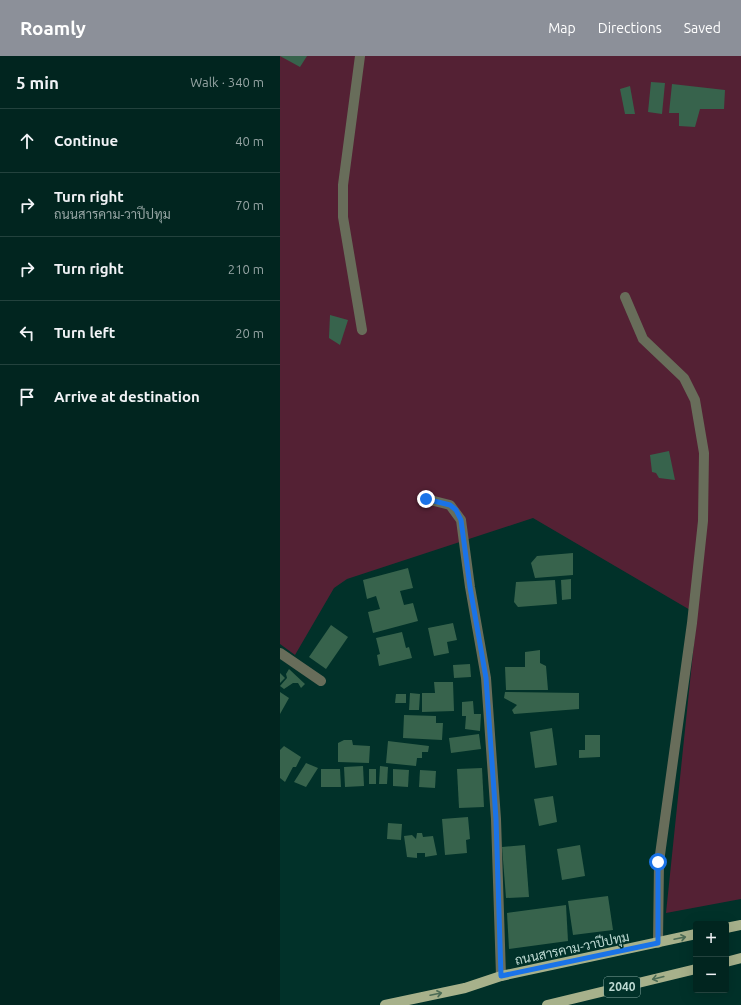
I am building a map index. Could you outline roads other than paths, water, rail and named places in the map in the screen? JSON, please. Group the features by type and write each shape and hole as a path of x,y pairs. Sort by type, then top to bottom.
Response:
{"main road":[{"path":"729,927 741,925"},
{"name":"ถนนสารคาม-วาปีปทุม","path":"384,1005 465,988 501,976 693,935"},
{"path":"729,961 741,958"},
{"name":"2040","path":"547,1005 693,970"}],"street":[{"path":"360,56 343,185 343,217 362,330"},
{"path":"625,297 643,338 684,378 695,400 704,453 703,521 695,592 658,862 658,943"},
{"path":"426,499 450,505 456,510 461,520 470,587 486,678 496,819 501,976"},
{"path":"280,654 321,681"}]}
